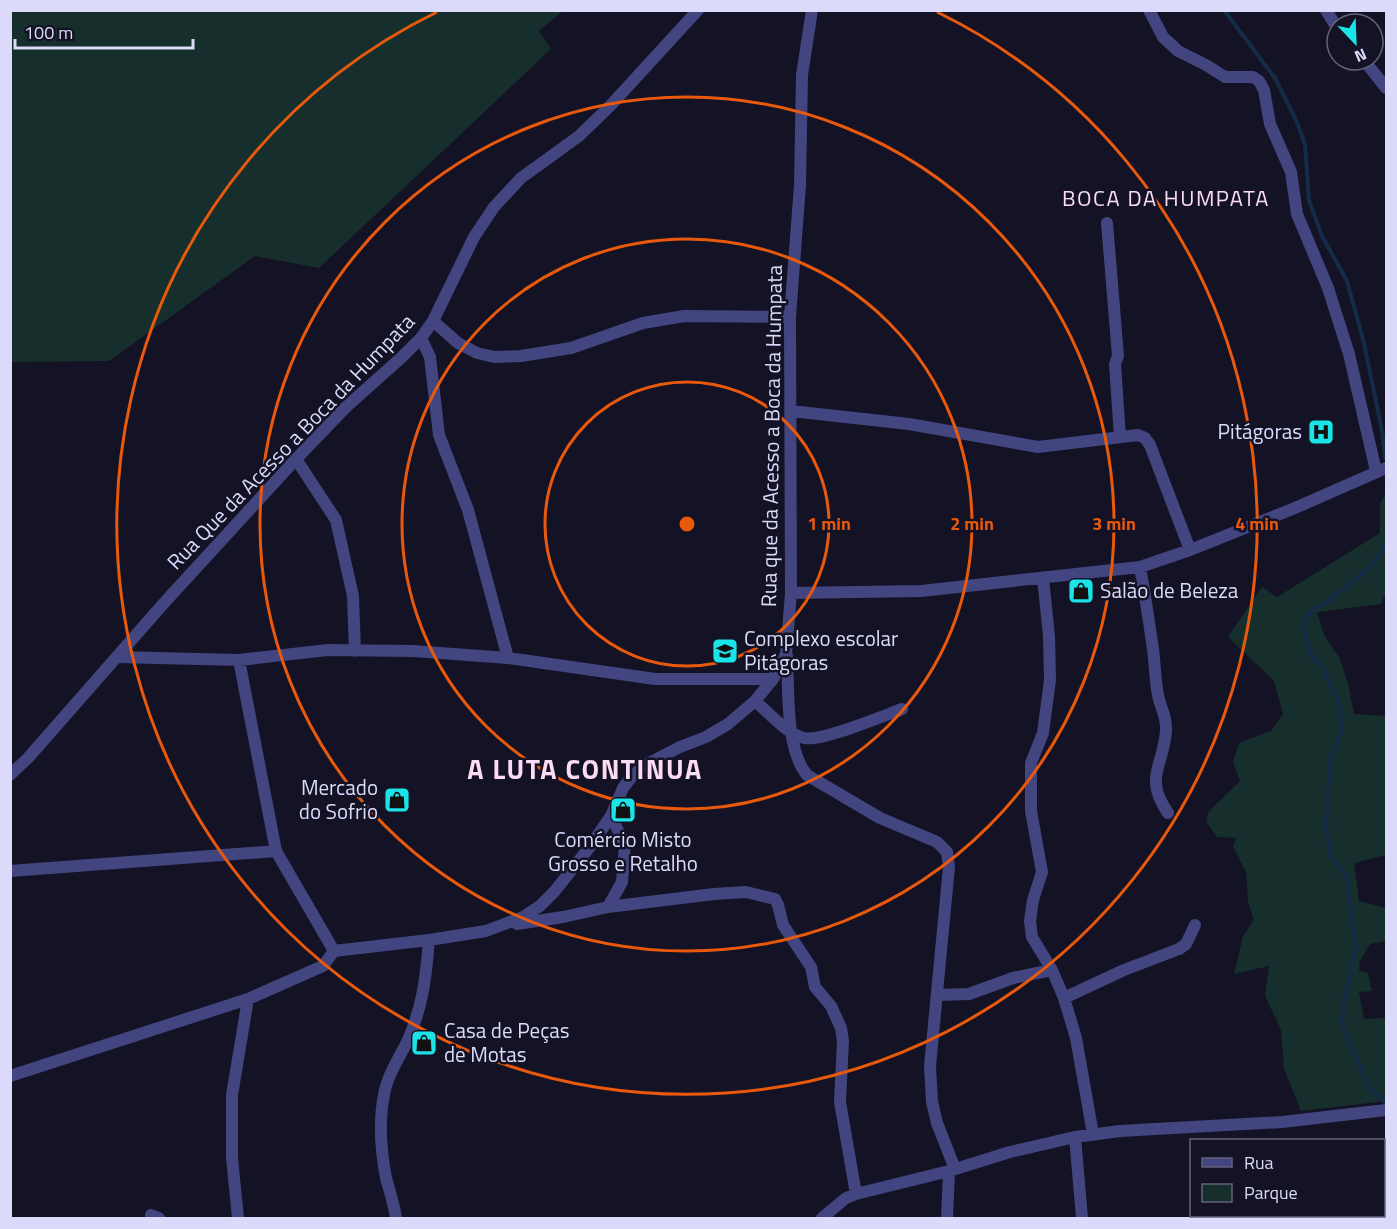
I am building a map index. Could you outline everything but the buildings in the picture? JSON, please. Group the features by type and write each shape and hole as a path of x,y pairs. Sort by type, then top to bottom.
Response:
{"street":[{"name":"Rua Que da Acesso a Boca da Humpata","path":"10,776 296,459 346,407 421,338 433,321 474,237 494,207 521,178 579,136 610,106 698,10"},
{"name":"Rua que da Acesso a Boca da Humpata","path":"504,926 540,906 554,892 611,816 623,788 633,775 647,764 706,737 728,724 755,701 773,679 786,654 791,593 790,317 800,185 802,75 812,10"},
{"path":"791,593 921,591 1140,567 1190,550 1295,508 1381,469 1328,288 1297,214 1291,172 1269,124 1264,90 1259,81 1253,77 1235,79 1225,77 1178,51 1163,36 1149,10"},
{"path":"1373,72 1386,88"},
{"path":"1107,223 1118,356 1115,364 1120,436"},
{"path":"433,321 458,343 477,353 494,357 521,356 571,348 643,323 684,316 790,317"},
{"path":"421,338 429,357 439,435 468,510 508,658"},
{"path":"791,411 909,424 1038,447 1138,435 1145,438 1150,445 1190,550"},
{"path":"296,459 336,520 352,596 355,651"},
{"path":"1140,567 1158,696 1166,718 1165,741 1155,776 1155,786 1158,799 1168,813"},
{"path":"1043,578 1049,636 1050,680 1043,733 1031,763 1031,811 1042,873 1033,900 1030,921 1032,937 1052,970 1064,998 1076,1038 1093,1134"},
{"path":"117,657 239,660 328,650 436,652 508,658 655,680 773,679"},
{"path":"786,654 792,732 800,766 807,775 880,818 937,842 946,852 949,867 930,1066 932,1102 952,1170 947,1218"},
{"path":"239,660 276,851 334,951"},
{"path":"755,701 792,732 805,739 902,710"},
{"path":"608,907 622,882 625,845 611,816"},
{"path":"10,872 276,851"},
{"path":"10,1076 248,999 323,966 334,951 486,931 608,907 746,892 775,899 783,925 811,967 815,987 831,1006 841,1028 843,1041 840,1102 856,1194"},
{"path":"1064,998 1124,970 1179,949 1186,944 1195,925"},
{"path":"396,1218 393,1197 386,1177 381,1119 384,1093 408,1039 425,988 429,940"},
{"path":"938,995 969,994 1013,978 1052,970"},
{"path":"238,1218 232,1158 232,1095 248,999"},
{"path":"822,1218 846,1198 856,1194 952,1170 1010,1152 1075,1137 1282,1122 1386,1110"},
{"path":"1075,1137 1082,1218"},
{"path":"838,1205 840,1218"}],"green space":[{"path":"10,11 563,11 539,31 551,49 319,268 255,256 109,361 11,362"},
{"path":"1386,492 1386,592 1381,604 1317,612 1324,635 1340,659 1354,714 1386,716 1386,855 1354,863 1359,901 1386,908 1386,941 1370,944 1360,961 1359,970 1368,973 1372,991 1359,992 1364,1019 1386,1018 1386,1101 1301,1111 1284,1069 1281,1030 1265,996 1269,966 1234,974 1243,936 1254,920 1248,902 1246,872 1233,847 1236,838 1217,837 1206,822 1209,811 1240,781 1233,762 1239,743 1272,730 1283,714 1274,681 1228,637 1262,587 1277,597 1380,533 1380,504"}],"waterway":[{"path":"1224,10 1275,78 1305,144 1309,200 1322,236 1347,281 1364,343 1382,431 1385,458"},
{"path":"1386,545 1375,561 1337,594 1311,612 1303,625 1312,657 1322,666 1340,705 1341,731 1330,760 1326,828 1331,858 1346,875 1356,950 1344,999 1342,1025 1369,1088 1384,1101 1386,1106"}],"place":[{"name":"Pitágoras","path":"1321,432"},
{"name":"Salão de Beleza","path":"1081,591"},
{"name":"Complexo escolar Pitágoras","path":"725,651"},
{"name":"Mercado do Sofrio","path":"397,800"},
{"name":"Comércio Misto Grosso e Retalho","path":"623,810"},
{"name":"Casa de Peças de Motas","path":"424,1043"}],"district":[{"name":"BOCA DA HUMPATA","path":"1166,198"},
{"name":"A LUTA CONTINUA","path":"585,770"}]}
